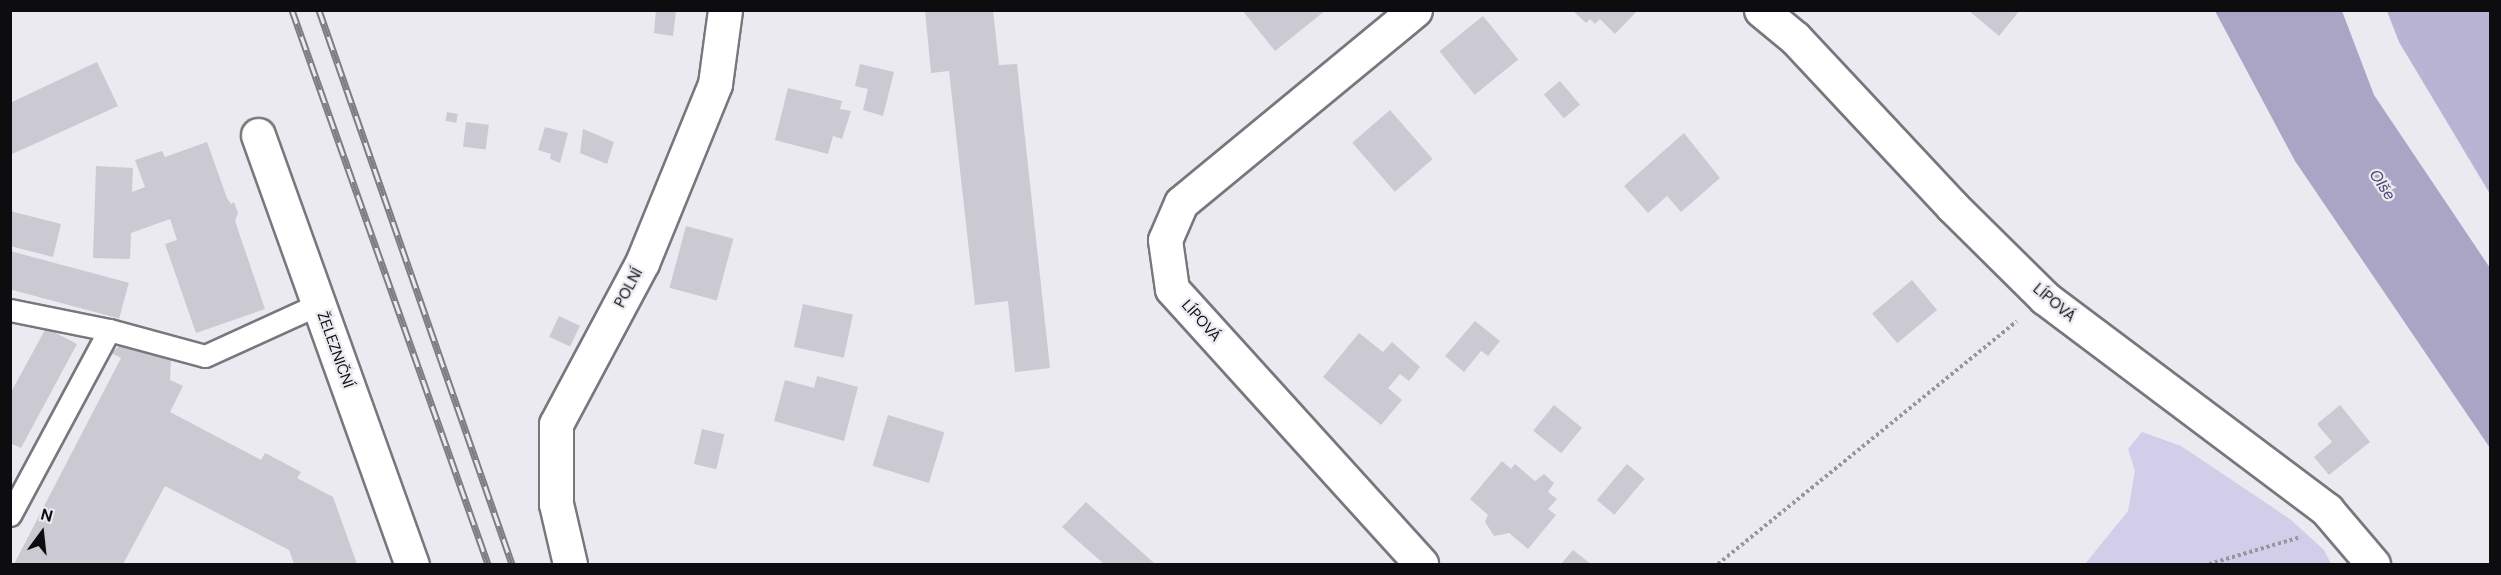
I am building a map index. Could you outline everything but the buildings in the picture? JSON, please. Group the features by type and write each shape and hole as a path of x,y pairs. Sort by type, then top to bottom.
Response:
{"street":[{"name":"POLNÍ","path":"570,564 556,504 556,424 655,232 715,84 725,10"},
{"name":"LÍPOVÁ","path":"1415,10 1181,203 1165,240 1172,289 1421,564"},
{"name":"LÍPOVÁ","path":"1761,10 1795,38 1953,207 2045,298 2327,510 2373,564"},
{"name":"ŽELEZNIČNÍ","path":"258,135 412,564"}],"lane":[{"path":"10,310 109,330 205,356 318,304"},
{"path":"10,515 109,330"}],"path":[{"path":"1718,564 2045,298"},
{"path":"2209,564 2298,540 2327,510"}],"shaded area":[{"path":"2387,11 2490,11 2490,194 2399,42"},
{"path":"2142,432 2181,446 2290,519 2324,550 2331,564 2085,564 2128,511 2135,471 2128,449"}],"water":[{"name":"Olše","path":"2215,11 2342,11 2374,95 2490,268 2490,448 2295,161"}],"railway":[{"path":"292,10 488,564"},
{"path":"319,10 512,564"}]}
